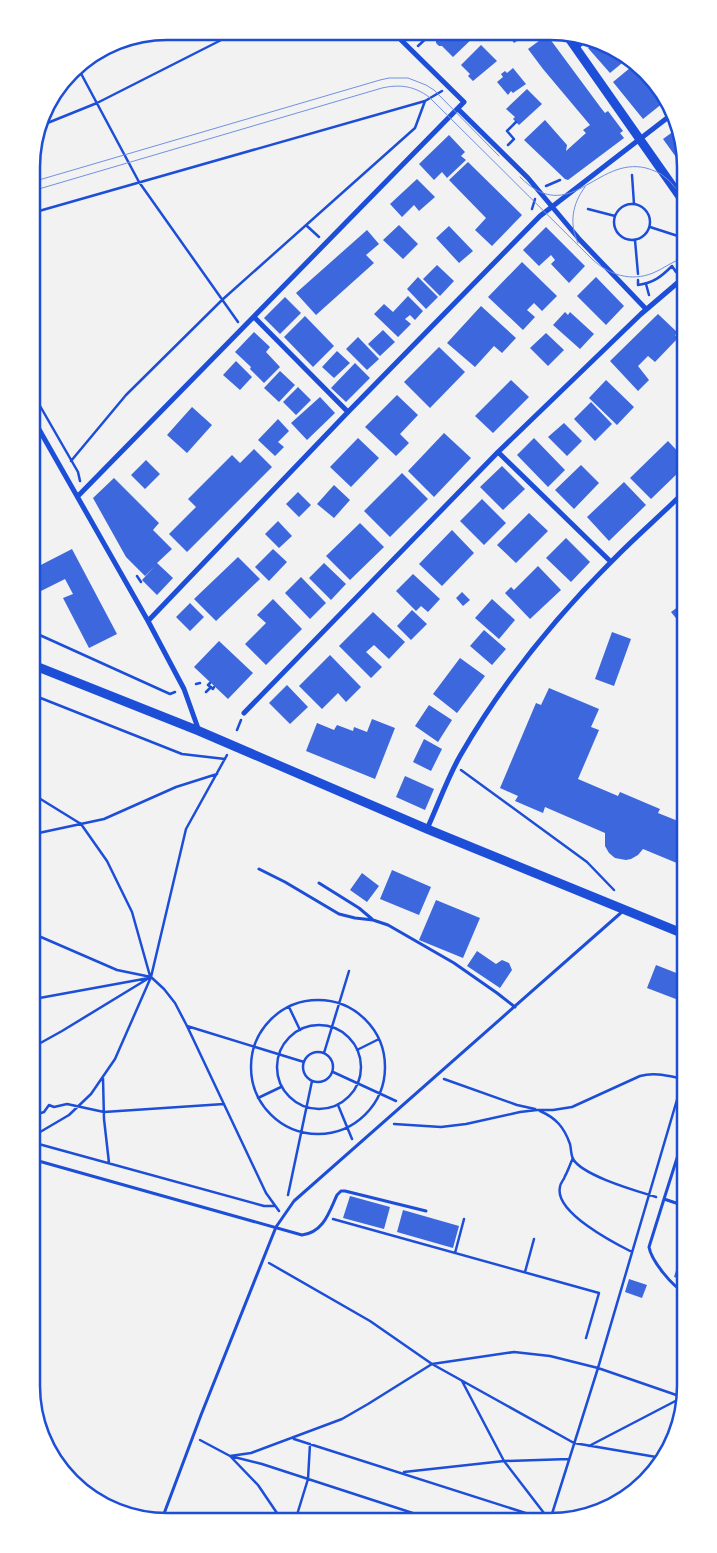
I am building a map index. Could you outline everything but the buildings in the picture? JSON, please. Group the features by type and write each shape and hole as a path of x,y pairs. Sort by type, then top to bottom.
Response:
{"street":[{"path":"78,496 464,102 401,40"},
{"path":"571,42 677,192"},
{"path":"576,48 581,44"},
{"path":"458,108 528,178 580,240 646,309"},
{"path":"148,621 348,412 540,216 667,118"},
{"path":"244,712 498,452 646,309 677,283"},
{"path":"254,317 348,412"},
{"path":"40,431 184,688 199,731"},
{"path":"498,452 611,562"},
{"path":"427,829 455,766 478,726 523,663 544,636 611,562 677,499"},
{"path":"40,668 199,731 427,829 677,931"}],"lane":[{"path":"259,869 339,914 373,920 388,925 454,963 515,1008"},
{"path":"319,883 359,908 373,920"},
{"path":"164,1513 276,1227 294,1201 624,910"},
{"path":"677,1155 649,1247 650,1254 677,1288"},
{"path":"40,1161 302,1235 311,1234 320,1228 337,1195 341,1191 426,1211"},
{"path":"664,1199 677,1203"}],"path":[{"path":"48,123 97,103 221,40"},
{"path":"81,74 140,182 242,328"},
{"path":"40,211 424,101 449,87"},
{"path":"71,461 126,395 222,300 415,128 424,101"},
{"path":"501,152 514,139 508,130 516,122"},
{"path":"632,175 634,204"},
{"path":"538,190 560,180"},
{"path":"634,204 640,205 649,214 650,227 645,236 635,240 623,238 615,228 615,216 622,207 634,204"},
{"path":"588,209 615,216"},
{"path":"307,226 326,243"},
{"path":"650,227 677,236"},
{"path":"635,240 638,274"},
{"path":"638,280 638,285 654,281 672,266 677,273"},
{"path":"646,284 649,295"},
{"path":"40,406 78,472 81,482"},
{"path":"137,576 142,582"},
{"path":"40,635 170,694 176,691"},
{"path":"196,684 200,683"},
{"path":"206,692 213,687 208,685 210,683"},
{"path":"40,698 182,754 225,759"},
{"path":"40,1132 69,1115 91,1094 115,1059 151,977 186,829 227,755"},
{"path":"455,766 587,862 614,890"},
{"path":"40,833 104,819 176,787 217,774"},
{"path":"40,799 81,824 107,861 132,912 151,977 164,989 175,1004 266,1193 283,1216"},
{"path":"40,937 117,970 151,977"},
{"path":"324,1053 349,971"},
{"path":"40,998 151,977"},
{"path":"40,1043 151,977"},
{"path":"322,1000 340,1003 356,1011 369,1023 379,1038 385,1056 385,1074 380,1094 373,1106 362,1118 348,1128 316,1135 301,1132 283,1125 269,1113 258,1098 252,1081 251,1064 254,1047 267,1023 289,1007 305,1002 322,1000"},
{"path":"289,1007 300,1030"},
{"path":"187,1026 304,1062"},
{"path":"310,1026 332,1028 350,1040 356,1050 360,1060 357,1083 347,1098 338,1104 328,1108 306,1108 287,1096 281,1087 277,1065 279,1055 284,1044 300,1030 310,1026"},
{"path":"356,1050 379,1038"},
{"path":"324,1053 331,1059 333,1072 322,1082 312,1081 308,1079 304,1071 304,1062 310,1054 324,1053"},
{"path":"333,1072 396,1101"},
{"path":"392,1124 441,1127 537,1110 572,1107 650,1073 677,1077"},
{"path":"104,1076 104,1112 109,1163"},
{"path":"444,1079 553,1117 563,1127 570,1144 572,1158 560,1186 560,1196 566,1207 596,1233 632,1252"},
{"path":"288,1195 312,1081"},
{"path":"258,1098 281,1087"},
{"path":"552,1513 598,1368 677,1101"},
{"path":"40,1114 44,1112 49,1105 54,1107 67,1104 104,1112 224,1104"},
{"path":"338,1104 352,1139"},
{"path":"40,1144 264,1206 275,1206"},
{"path":"572,1158 583,1168 599,1177 654,1196"},
{"path":"327,1217 599,1293 586,1338"},
{"path":"455,1253 464,1219"},
{"path":"525,1272 534,1239"},
{"path":"263,1260 370,1321 432,1364 574,1443 655,1457"},
{"path":"230,1456 251,1453 342,1419 432,1364 514,1352 550,1356 598,1368 677,1395"},
{"path":"461,1380 504,1462 544,1513"},
{"path":"589,1446 676,1401"},
{"path":"193,1437 230,1456 258,1485 278,1513"},
{"path":"292,1438 525,1513"},
{"path":"298,1513 308,1479 310,1444"},
{"path":"230,1456 262,1464 413,1513"},
{"path":"400,1473 504,1462 569,1458"}],"tram line":[{"path":"40,180 389,78 408,78 434,90 499,156"},
{"path":"40,189 382,88 401,86 418,90 429,97 599,265 613,273 637,277 653,273 677,261"},
{"path":"520,177 538,191 554,195 569,193 612,172 628,167 646,168 664,176 677,190"},
{"path":"578,243 573,229 573,214 577,200 585,187"}]}
